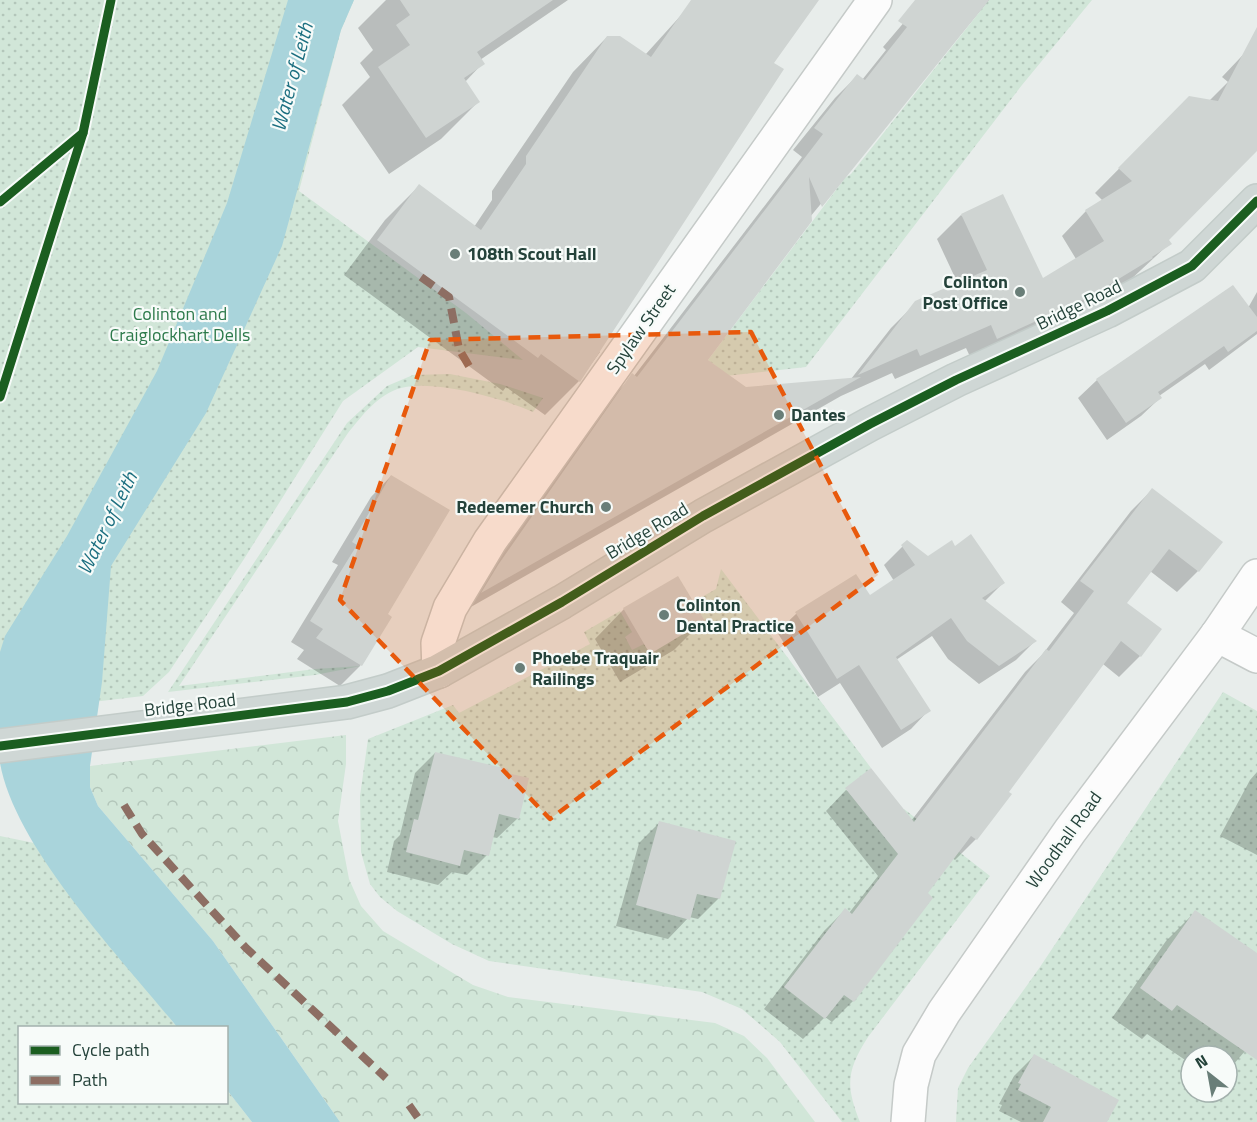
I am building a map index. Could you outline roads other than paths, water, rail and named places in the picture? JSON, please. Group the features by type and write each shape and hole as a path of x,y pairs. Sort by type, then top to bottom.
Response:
{"main road":[{"name":"Bridge Road","path":"0,746 357,699 388,691 439,671 562,602 703,516 870,424 956,380 1107,311 1192,266 1257,201"}],"street":[{"name":"Spylaw Street","path":"439,671 438,643 450,608 490,541 875,0"},
{"name":"Woodhall Road","path":"908,1122 911,1085 919,1054 944,1012 1084,811 1217,635 1257,576"},
{"path":"1217,635 1257,656"}],"water":[{"name":"Water of Leith","path":"288,0 354,0 341,30 282,246 206,413 111,566 102,682 90,766 90,787 98,806 213,941 340,1122 252,1122 228,1091 228,1026 176,1026 101,936 48,866 26,831 10,796 0,763 0,652 5,636 67,536 157,371 227,203"}],"place":[{"name":"108th Scout Hall","path":"455,254"},
{"name":"Colinton Post Office","path":"1020,292"},
{"name":"Dantes","path":"779,415"},
{"name":"Redeemer Church","path":"606,507"},
{"name":"Colinton Dental Practice","path":"664,615"},
{"name":"Phoebe Traquair Railings","path":"520,668"}],"park label":[{"name":"Colinton and Craiglockhart Dells","path":"180,324"}]}
